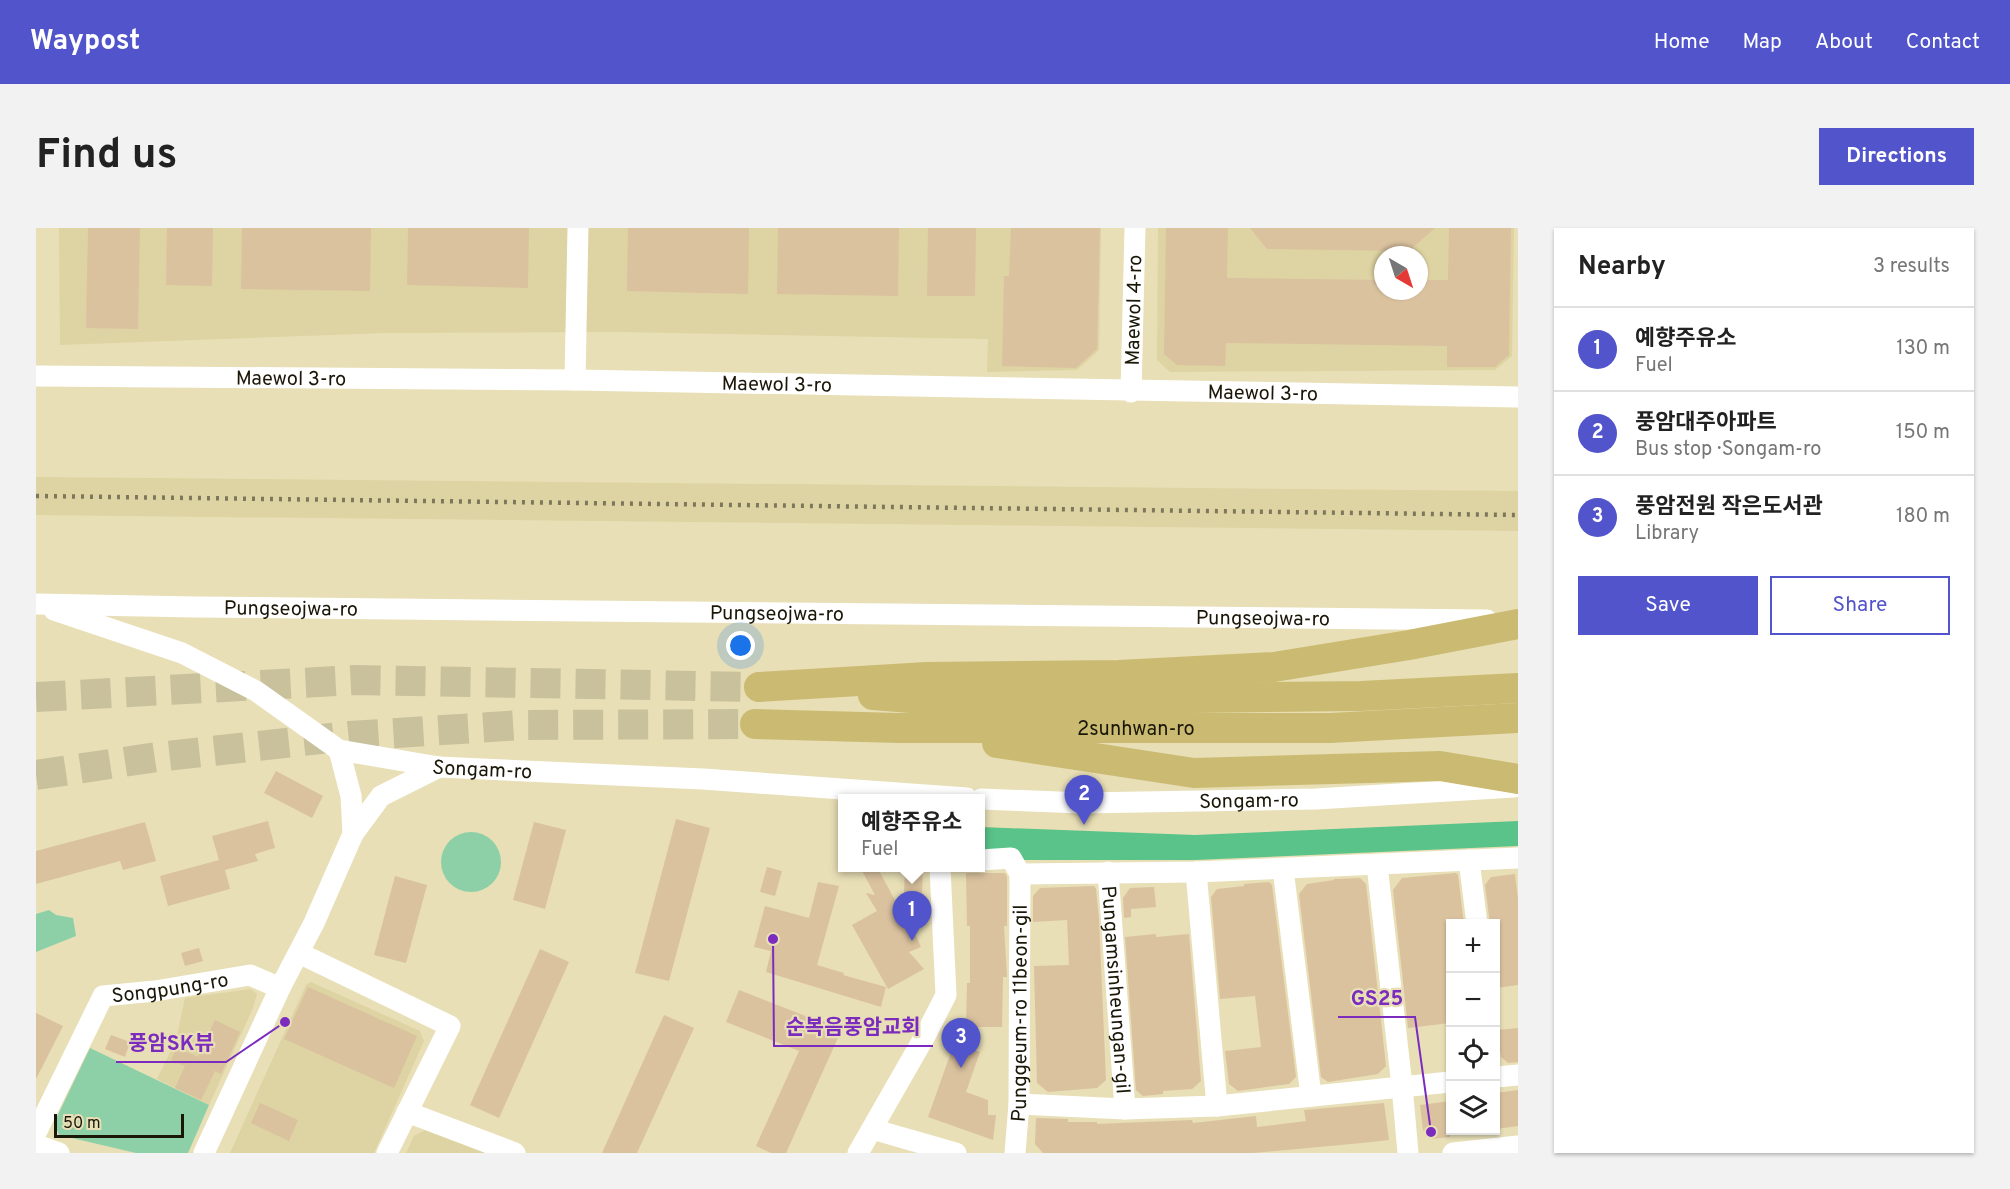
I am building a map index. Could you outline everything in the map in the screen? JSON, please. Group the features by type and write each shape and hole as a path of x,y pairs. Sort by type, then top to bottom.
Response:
{"highway":[{"name":"2sunhwan-ro","path":"1518,622 1409,645 1274,667 1119,675 927,677 759,687 948,701 1361,696 1518,688"},
{"name":"2sunhwan-ro","path":"755,724 899,728 1330,728 1518,718"},
{"path":"899,728 1194,773 1440,766 1518,779"}],"street":[{"path":"575,380 578,228"},
{"name":"Maewol 4-ro","path":"1131,392 1135,228"},
{"name":"Maewol 3-ro","path":"36,376 575,380 1131,392 1518,397"},
{"name":"Pungseojwa-ro","path":"36,604 1518,622"},
{"name":"Songam-ro","path":"36,604 182,653 256,691 339,750 439,767 703,779 873,794"},
{"path":"339,750 351,796 353,834"},
{"path":"204,1153 353,834 381,796 439,767"},
{"name":"Songam-ro","path":"985,800 1083,804 1316,799 1518,787"},
{"path":"985,860 1011,858 1020,874"},
{"name":"Pungamsinheungan-gil","path":"1020,874 1196,872 1518,858"},
{"path":"1470,860 1476,919"},
{"path":"1377,865 1402,1086 1407,1153"},
{"path":"1283,869 1311,1096"},
{"path":"858,1153 946,995 940,872"},
{"name":"Pungamsinheungan-gil","path":"1108,872 1125,1109"},
{"path":"1196,872 1217,1106"},
{"name":"Punggeum-ro 11beon-gil","path":"1015,1153 1019,1104 1020,874"},
{"path":"299,953 450,1026 387,1153"},
{"name":"Songpung-ro","path":"36,1133 102,996 250,975 280,988"},
{"path":"1500,1076 1518,1075"},
{"name":"Pungamsinheungan-gil","path":"1019,1104 1125,1109 1217,1106 1446,1082"},
{"path":"407,1112 515,1153"},
{"path":"872,1129 948,1152"},
{"path":"36,1145 59,1153"},
{"path":"1454,1153 1518,1146"}],"shaded area":[{"path":"59,228 1101,228 1099,350 1077,370 987,372 988,339 620,332 386,333 60,345"},
{"path":"1158,228 1514,228 1512,356 1495,370 1170,372 1157,360"},
{"path":"36,477 1518,491 1518,531 36,515"},
{"path":"311,982 420,1031 424,1041 374,1153 230,1153 306,985"},
{"path":"251,989 257,994 253,1008 209,1105 157,1079 176,1040 185,998"},
{"path":"425,1130 490,1153 406,1153 414,1136"}],"green space":[{"path":"1518,821 1518,846 1195,860 1022,860 985,854 985,827 1195,835"},
{"path":"471,832 488,837 496,845 501,862 496,879 488,887 471,892 454,887 446,879 441,862 446,845 454,837"},
{"path":"49,910 56,915 73,918 76,936 36,952 36,914"},
{"path":"90,1048 209,1105 188,1153 136,1153 59,1135 54,1123"}],"building":[{"path":"88,228 140,228 138,329 86,328"},
{"path":"167,228 213,228 212,286 166,285"},
{"path":"242,228 371,228 370,291 241,289"},
{"path":"408,228 529,228 528,288 407,285"},
{"path":"628,228 749,228 748,294 627,291"},
{"path":"778,228 899,228 898,296 777,294"},
{"path":"928,228 976,228 975,296 927,296"},
{"path":"1011,228 1100,228 1097,349 1076,368 1002,366 1004,276 1009,276"},
{"path":"1166,228 1228,228 1227,278 1374,280 1374,300 1428,300 1428,280 1448,280 1449,228 1511,228 1509,355 1495,367 1447,367 1447,346 1226,343 1225,366 1177,365 1164,354"},
{"path":"1250,228 1435,228 1415,246 1374,246 1374,251 1267,249"},
{"path":"276,771 323,796 312,818 264,793"},
{"path":"676,819 710,828 669,981 635,973"},
{"path":"268,821 275,848 255,854 258,861 225,870 230,889 168,906 160,876 219,860 212,836"},
{"path":"145,822 156,861 123,870 120,861 36,884 36,851"},
{"path":"534,822 566,830 545,909 513,900"},
{"path":"767,867 782,871 775,896 760,892"},
{"path":"863,872 880,872 904,917 904,910 921,947 909,952 924,969 888,989 852,925 877,911 866,893 875,895"},
{"path":"905,872 923,872 922,896 904,895"},
{"path":"966,873 1005,873 1007,877 1007,926 1004,926 1007,977 1003,977 1002,1027 966,1027 967,983 970,983 970,926 967,926"},
{"path":"1456,873 1458,875 1463,919 1446,919 1446,1023 1408,1028 1393,890 1402,878"},
{"path":"1515,874 1518,899 1518,985 1500,987 1500,919 1489,919 1485,885 1491,877"},
{"path":"395,876 427,885 406,963 374,955"},
{"path":"1360,878 1366,884 1386,1066 1378,1074 1328,1082 1321,1077 1299,894 1307,884 1334,879"},
{"path":"818,882 839,886 817,965 886,987 881,1007 766,972 771,951 754,947 765,906 809,918"},
{"path":"1269,882 1272,885 1296,1077 1289,1084 1238,1091 1229,1084 1225,1051 1261,1047 1255,996 1220,999 1211,897 1217,889"},
{"path":"1094,886 1099,919 1106,1080 1097,1088 1048,1092 1037,1083 1034,966 1069,965 1067,920 1033,922 1033,896 1040,888"},
{"path":"1154,887 1156,907 1131,909 1131,917 1124,918 1123,898 1130,888"},
{"path":"1156,934 1156,937 1189,934 1201,1081 1192,1089 1163,1091 1163,1094 1143,1096 1136,1090 1125,937"},
{"path":"199,948 203,961 185,966 181,953"},
{"path":"540,949 569,962 499,1118 470,1105"},
{"path":"308,987 417,1036 394,1088 284,1039"},
{"path":"739,990 842,1029 786,1153 771,1153 756,1146 799,1051 726,1022"},
{"path":"36,1013 63,1026 36,1079"},
{"path":"664,1015 694,1028 637,1153 602,1153"},
{"path":"215,1020 240,1032 221,1074 215,1071 201,1100 175,1088 185,1066 171,1060 177,1047 198,1057"},
{"path":"1518,1028 1518,1062 1508,1063 1501,1057 1500,1030"},
{"path":"111,1035 130,1042 125,1057 105,1049"},
{"path":"954,1044 980,1052 966,1092 988,1100 988,1115 996,1115 993,1140 928,1117"},
{"path":"1518,1090 1518,1126 1500,1128 1500,1092"},
{"path":"1446,1102 1446,1135 1450,1137 1431,1139 1423,1130 1420,1105"},
{"path":"260,1103 298,1120 289,1141 251,1123"},
{"path":"1384,1103 1389,1140 1253,1153 1043,1153 1035,1144 1036,1118 1068,1119 1068,1122 1097,1122 1097,1124 1192,1120 1193,1123 1256,1116 1257,1127 1306,1121 1304,1110"}],"tunnel":[{"path":"36,697 356,680 759,687"},
{"path":"36,775 157,757 349,736 522,725 755,724"}],"railway":[{"path":"36,496 1518,515"}],"place":[{"name":"풍암대주아파트","path":"1084,825"},
{"name":"순복음풍암교회","path":"773,939"},
{"name":"예향주유소","path":"912,941"},
{"name":"풍암SK뷰","path":"285,1022"},
{"name":"풍암전원 작은도서관","path":"961,1068"},
{"name":"GS25","path":"1431,1132"}]}
